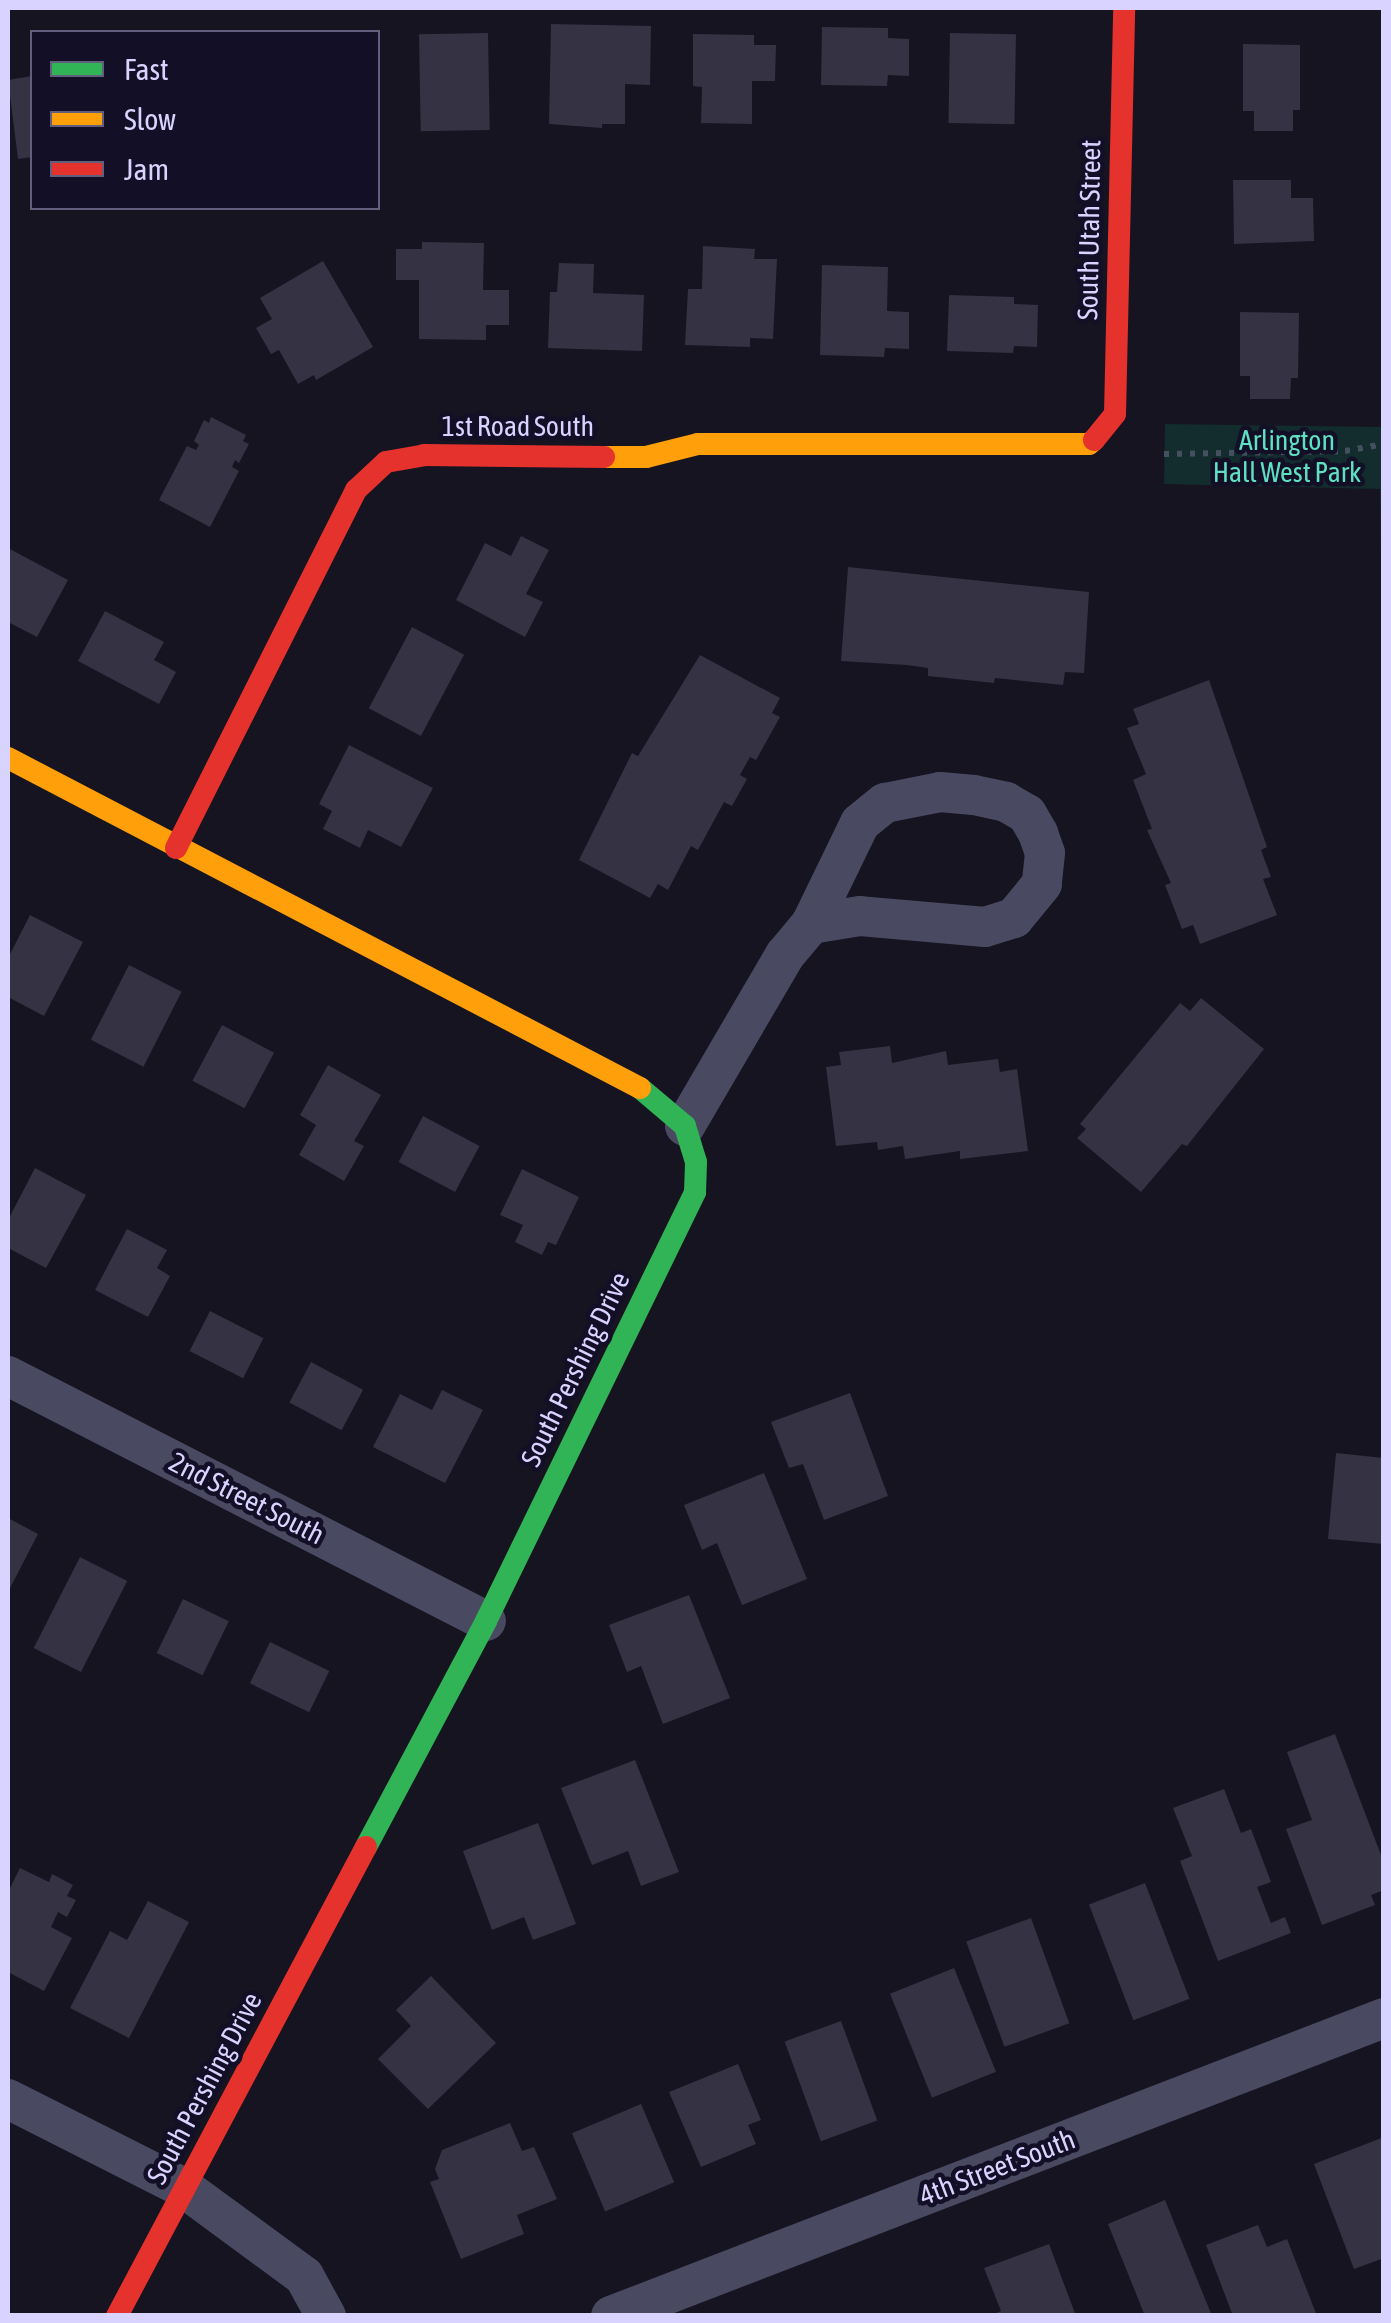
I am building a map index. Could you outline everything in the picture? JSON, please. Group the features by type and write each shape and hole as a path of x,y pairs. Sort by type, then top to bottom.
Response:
{"street":[{"name":"South Utah Street","path":"1089,444 1106,430 1116,414 1124,8"},
{"name":"1st Road South","path":"176,848 356,490 386,462 424,455 646,457 698,444 1089,444"},
{"path":"8,758 639,1087 685,1126 785,954 811,924 860,823 884,802 940,792 974,795 1027,814 1038,832 1045,853 1042,884 1014,918 985,927 860,916 811,924"},
{"name":"South Pershing Drive","path":"116,2316 486,1620 694,1192 696,1162 685,1126"},
{"name":"2nd Street South","path":"8,1376 486,1620"},
{"name":"4th Street South","path":"611,2316 1384,2018"},
{"path":"8,2099 184,2188 304,2276 326,2316"}],"path":[{"path":"1164,454 1345,451 1384,444"}],"green space":[{"name":"Arlington Hall West Park","path":"1165,424 1383,427 1383,719 1380,489 1164,484"}],"building":[{"path":"551,24 651,26 650,85 625,84 625,124 602,124 602,128 549,124"},
{"path":"822,27 888,28 888,38 909,39 909,76 888,75 887,86 821,85"},
{"path":"488,33 490,130 421,131 419,34"},
{"path":"950,33 1016,34 1014,124 948,123"},
{"path":"693,34 754,35 754,45 776,45 775,81 752,81 752,124 701,123 702,87 693,86"},
{"path":"1243,44 1300,45 1300,110 1293,110 1293,131 1254,131 1254,111 1243,111"},
{"path":"30,76 30,157 18,159 8,80"},
{"path":"1233,180 1291,180 1291,198 1313,198 1314,241 1234,244"},
{"path":"422,242 484,243 483,290 509,290 509,325 486,325 486,340 419,339 419,280 396,280 396,249 422,249"},
{"path":"703,246 755,249 754,259 777,259 773,339 750,338 750,347 685,345 688,289 702,289"},
{"path":"323,261 373,347 316,380 314,375 298,384 279,350 271,354 256,328 272,319 260,298"},
{"path":"559,263 594,264 593,293 644,295 642,351 548,348 550,292 557,292"},
{"path":"822,265 888,267 887,311 909,312 909,349 885,348 884,357 820,355"},
{"path":"949,295 1014,297 1014,304 1038,305 1037,347 1014,346 1013,353 947,351"},
{"path":"1240,312 1299,313 1298,378 1291,378 1290,399 1250,399 1250,376 1240,376"},
{"path":"211,417 246,435 243,441 249,444 239,463 235,460 232,467 239,471 210,527 159,500 187,446 196,450 199,445 194,441 204,420 209,423"},
{"path":"521,536 549,550 526,594 543,602 525,637 456,600 485,543 511,556"},
{"path":"8,548 68,580 37,637 8,622"},
{"path":"848,567 1089,592 1084,673 1065,672 1063,685 995,678 994,683 928,676 928,668 841,661"},
{"path":"105,611 164,642 154,660 176,672 159,704 78,661"},
{"path":"412,627 464,655 421,736 369,708"},
{"path":"700,655 780,698 772,713 780,717 756,760 750,757 740,775 747,779 732,806 724,802 698,850 691,846 668,890 658,884 650,898 579,860 632,753 638,756"},
{"path":"1209,680 1267,847 1261,850 1271,877 1263,879 1277,915 1200,944 1193,925 1182,929 1165,885 1171,883 1147,830 1152,829 1133,780 1146,774 1127,728 1139,724 1133,709"},
{"path":"349,745 433,788 401,847 368,830 360,848 323,829 332,811 319,804"},
{"path":"30,915 83,942 44,1016 8,997 8,958"},
{"path":"129,965 182,992 143,1067 91,1040"},
{"path":"1201,998 1264,1049 1187,1146 1182,1144 1141,1192 1077,1138 1086,1129 1080,1124 1180,1003 1190,1011"},
{"path":"222,1025 274,1053 245,1108 192,1081"},
{"path":"890,1046 892,1063 946,1051 948,1065 998,1059 1000,1072 1017,1069 1028,1151 960,1159 960,1151 905,1159 903,1146 878,1150 877,1142 836,1146 826,1067 841,1065 839,1052"},
{"path":"328,1065 381,1095 354,1141 364,1146 344,1181 299,1155 316,1125 300,1115"},
{"path":"423,1116 480,1146 455,1192 399,1162"},
{"path":"35,1168 86,1195 46,1268 8,1248 8,1220"},
{"path":"522,1169 579,1197 556,1245 548,1242 542,1255 515,1242 523,1225 500,1215"},
{"path":"127,1229 167,1250 157,1268 170,1276 148,1317 95,1290"},
{"path":"210,1311 263,1338 243,1378 190,1351"},
{"path":"311,1362 363,1390 341,1430 289,1403"},
{"path":"442,1390 483,1410 445,1483 373,1447 400,1394 432,1410"},
{"path":"850,1393 888,1496 824,1520 803,1464 789,1468 771,1422"},
{"path":"1336,1453 1384,1458 1384,1544 1328,1539"},
{"path":"764,1473 807,1579 742,1605 717,1543 702,1550 684,1505"},
{"path":"8,1518 38,1534 8,1592"},
{"path":"80,1557 127,1581 81,1672 34,1648"},
{"path":"689,1595 730,1698 663,1724 641,1666 627,1672 609,1625"},
{"path":"183,1599 229,1621 203,1675 157,1653"},
{"path":"270,1642 329,1671 309,1712 250,1683"},
{"path":"1335,1734 1384,1863 1384,1890 1371,1895 1375,1905 1322,1925 1286,1829 1312,1820 1287,1752"},
{"path":"635,1760 679,1872 641,1886 628,1851 592,1865 561,1788"},
{"path":"1224,1789 1241,1833 1251,1829 1271,1882 1257,1887 1271,1923 1285,1917 1291,1933 1218,1961 1180,1861 1192,1856 1173,1808"},
{"path":"538,1823 576,1924 533,1940 524,1917 492,1930 463,1851"},
{"path":"20,1868 49,1882 52,1874 73,1885 67,1896 76,1900 67,1917 58,1912 51,1927 72,1938 44,1991 8,1972 8,1892"},
{"path":"1145,1883 1189,1999 1133,2020 1089,1905"},
{"path":"148,1901 189,1922 129,2038 70,2008 110,1931 127,1940"},
{"path":"1031,1918 1069,2023 1004,2047 966,1942"},
{"path":"954,1968 996,2072 932,2098 890,1994"},
{"path":"431,1976 496,2043 428,2109 378,2059 411,2026 396,2010"},
{"path":"841,2021 877,2121 821,2141 785,2042"},
{"path":"738,2064 761,2120 748,2125 756,2144 701,2167 669,2092"},
{"path":"641,2104 674,2182 605,2212 572,2133"},
{"path":"510,2123 522,2151 534,2147 557,2199 517,2215 524,2234 461,2259 430,2182 439,2179 435,2169 442,2150"},
{"path":"1384,2137 1384,2258 1354,2269 1314,2164"},
{"path":"1165,2200 1212,2316 1145,2316 1108,2224"},
{"path":"1258,2225 1267,2247 1287,2239 1317,2316 1233,2316 1206,2245"},
{"path":"1049,2244 1076,2316 990,2316 1001,2311 984,2268"}],"traffic: fast":[{"path":"366,1847 486,1621 695,1192 696,1162 685,1126 640,1088"}],"traffic: slow":[{"path":"604,457 646,457 698,444 1089,444 1094,440"},
{"path":"8,758 640,1088"}],"traffic: jam":[{"path":"1094,440 1115,414 1124,8"},
{"path":"176,848 356,490 386,462 424,455 604,457"},
{"path":"117,2316 366,1847"}]}
